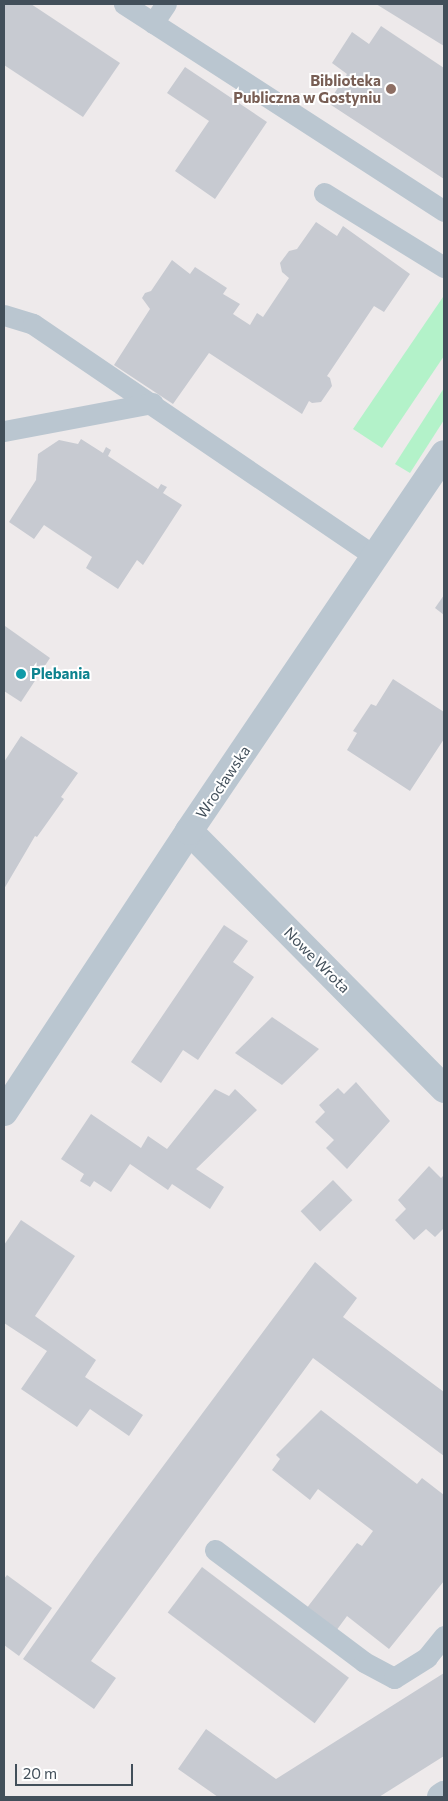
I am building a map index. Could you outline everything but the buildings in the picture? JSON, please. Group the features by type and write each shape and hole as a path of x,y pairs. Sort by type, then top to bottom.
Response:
{"street":[{"name":"Wrocławska","path":"4,1112 189,831 444,454"},
{"name":"Nowe Wrota","path":"189,831 444,1089"}],"lane":[{"path":"124,4 444,211"},
{"path":"153,23 166,4"},
{"path":"324,193 444,268"},
{"path":"4,314 32,324 152,403 376,557"},
{"path":"4,431 152,403"},
{"path":"216,1550 364,1662 394,1678 427,1657 444,1636"}],"green space":[{"path":"443,297 444,356 382,448 353,429"},
{"path":"444,388 444,420 410,473 395,464"}],"place":[{"name":"Biblioteka Publiczna w Gostyniu","path":"391,89"},
{"name":"Plebania","path":"21,674"}]}
